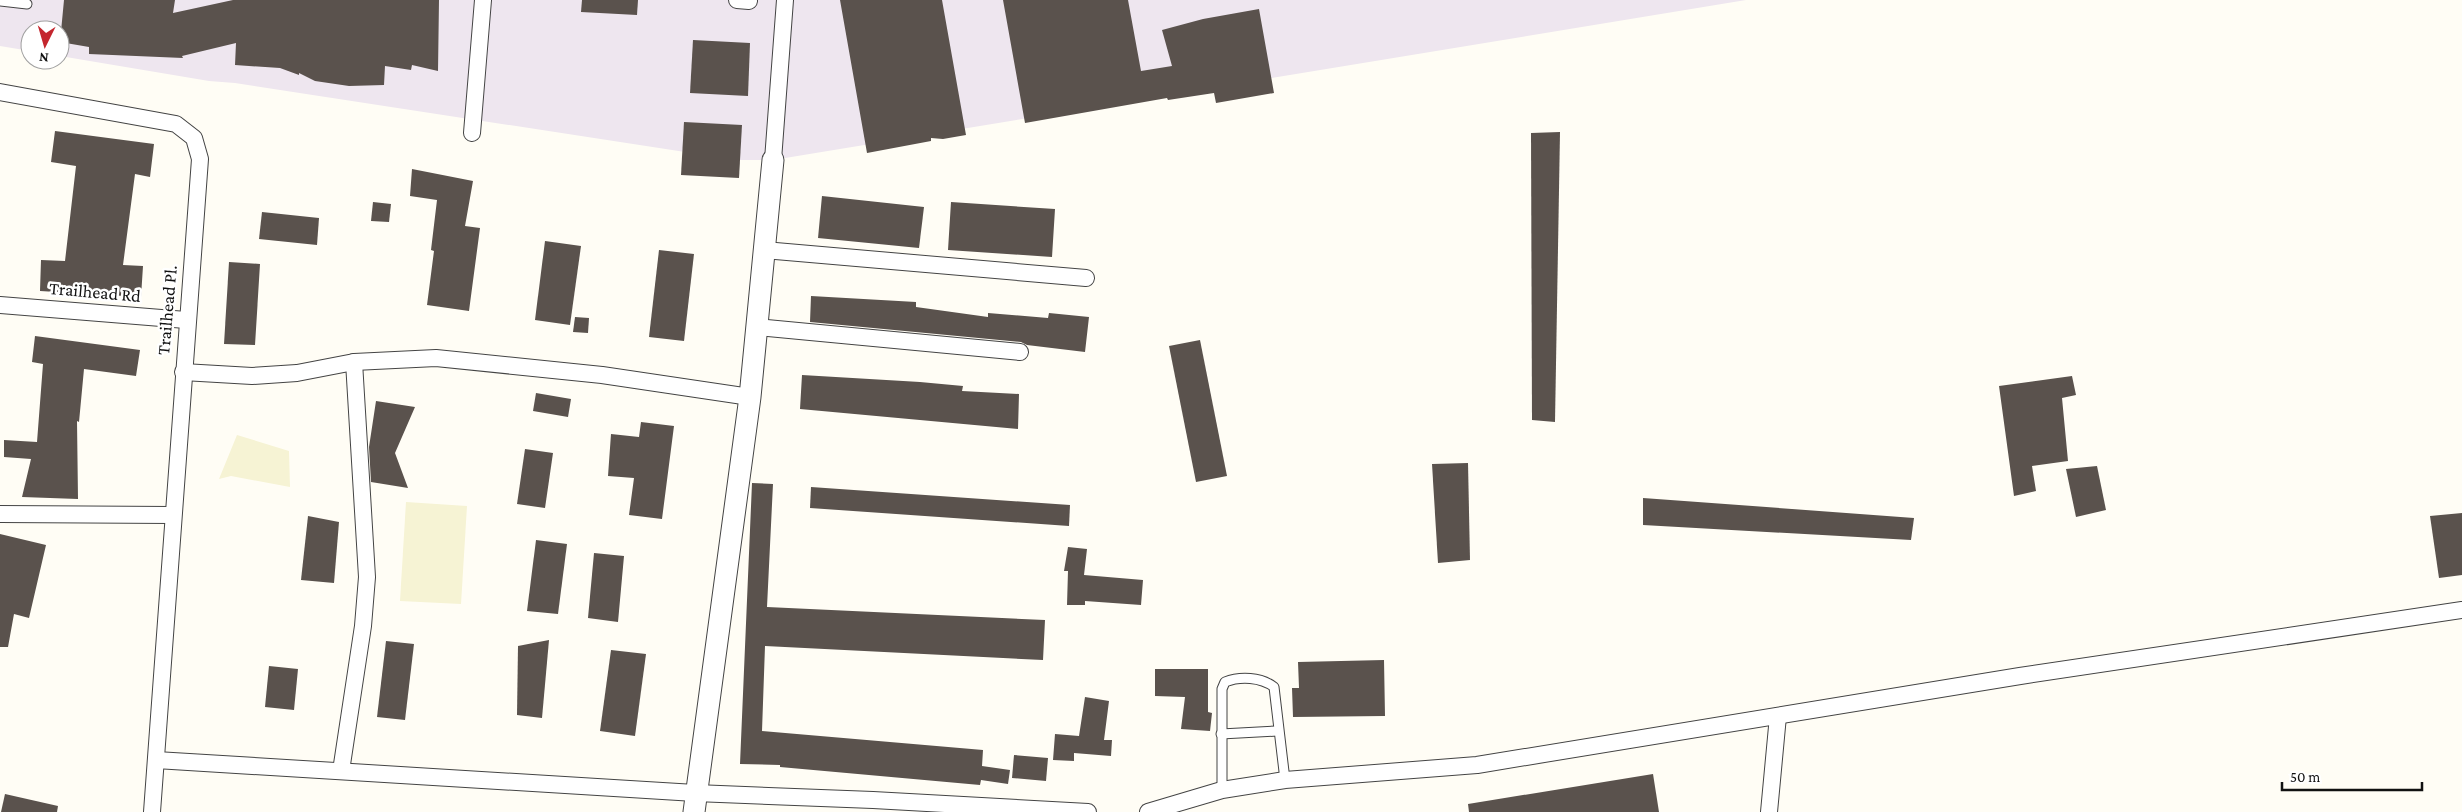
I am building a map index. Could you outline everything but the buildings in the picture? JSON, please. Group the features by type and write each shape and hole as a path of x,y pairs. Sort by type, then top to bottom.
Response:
{"street":[{"path":"472,133 483,0"},
{"path":"695,803 750,396 773,160 785,0"},
{"name":"Trailhead Pl.","path":"0,92 176,124 194,138 200,160 182,372 152,812"},
{"path":"764,250 1086,278"},
{"name":"Trailhead Rd","path":"0,305 186,320"},
{"path":"756,327 1020,352"},
{"path":"182,372 252,376 297,373 354,362 436,358 602,375 750,396"},
{"path":"341,771 363,626 367,577 354,362"},
{"path":"0,514 172,515"},
{"path":"1148,812 1222,790 1285,780 1477,765 2011,678 2462,610"},
{"path":"1769,812 1778,716"},
{"path":"156,760 341,771 695,803 874,800 1088,812"}],"lane":[{"path":"0,0 27,4"},
{"path":"1222,790 1222,690 1225,682 1234,679 1258,679 1274,687 1277,731 1285,780"},
{"path":"1221,734 1277,731"}],"shaded area":[{"path":"0,0 1746,0 773,160 737,160 235,83 209,81 70,58 70,20 20,20 20,49 0,46"},
{"path":"237,435 289,451 290,487 231,476 219,479"},
{"path":"406,502 467,506 461,604 400,601"}]}
